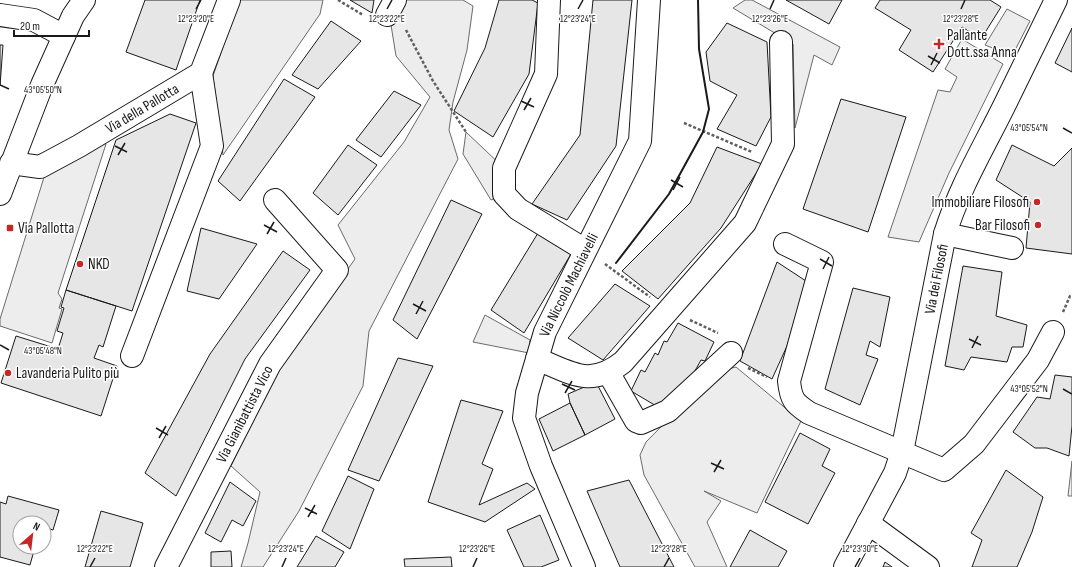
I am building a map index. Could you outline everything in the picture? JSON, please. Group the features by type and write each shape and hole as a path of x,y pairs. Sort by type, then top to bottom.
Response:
{"street":[{"path":"132,356 212,146 201,73 229,0"},
{"path":"549,0 546,74 504,168 504,194 518,209 586,250"},
{"name":"Via Niccolò Machiavelli","path":"584,567 541,466 524,418 527,393 545,332 640,141 649,0"},
{"name":"Via dei Filosofi","path":"845,567 895,473 902,452 945,234 952,211 1056,0"},
{"path":"0,194 11,163 78,5"},
{"path":"0,15 34,20 64,36"},
{"path":"537,359 574,374 587,377 608,372 623,362 745,223 783,144 781,42"},
{"name":"Via della Pallotta","path":"11,163 40,167 79,146 201,73"},
{"name":"Via Gianibattista Vico","path":"166,567 270,364 337,270 275,200"},
{"path":"945,234 1012,248"},
{"path":"785,244 822,262 789,382 790,389 797,405 810,413 944,470 974,444 1038,360 1053,332"},
{"path":"608,372 636,421 641,423 668,411 731,353"},
{"path":"868,523 928,567"}],"path":[{"path":"392,7 433,81 466,132"},
{"path":"684,123 775,161"},
{"path":"586,250 668,310 717,332 737,362 790,389"}],"shaded area":[{"path":"239,0 323,0 320,14 223,155 213,76"},
{"path":"406,0 463,0 473,6 467,50 453,102 449,130 458,159 369,331 363,386 299,511 263,567 241,567 260,492 231,466 278,367 355,259 338,225 404,142 430,97 396,56 391,25"},
{"path":"745,0 752,0 840,47 832,65 814,55 795,128 793,44 733,8"},
{"path":"1007,9 1030,21 1012,56 985,45"},
{"path":"962,39 1003,64 949,173 919,242 888,237 938,90 950,92 957,77 945,69"},
{"path":"466,132 504,168 504,194 491,200 463,154"},
{"path":"95,141 106,144 58,293 62,299 59,308 62,309 52,343 0,326 0,319 45,174"},
{"path":"485,315 530,340 529,353 473,342"},
{"path":"736,367 801,421 757,513 704,491 721,501 707,522 727,567 695,567 644,475 640,455 646,442 715,372"},
{"path":"1072,461 1072,496 1068,496"}],"building":[{"path":"145,0 200,0 176,70 126,52"},
{"path":"350,0 374,0 372,13"},
{"path":"499,0 532,0 538,3 529,74 493,137 454,111 485,48"},
{"path":"593,0 632,0 616,146 567,220 532,204 580,135"},
{"path":"786,0 842,0 829,24"},
{"path":"880,0 990,0 1001,7 981,39 962,27 933,72 899,50 911,30 875,8"},
{"path":"331,21 361,41 318,89 292,75"},
{"path":"727,23 767,42 771,117 756,146 717,129 737,95 710,81 706,52"},
{"path":"1072,28 1072,72 1055,63"},
{"path":"0,45 3,45 0,86"},
{"path":"284,79 315,97 240,201 218,181"},
{"path":"394,91 421,105 381,157 356,140"},
{"path":"841,99 906,117 868,232 803,209"},
{"path":"170,114 196,123 132,311 66,290 116,140"},
{"path":"348,145 377,165 338,215 313,193"},
{"path":"1012,145 1054,166 1072,148 1072,254 1026,248 1030,202 996,180"},
{"path":"717,147 762,164 721,228 658,299 622,271 690,203"},
{"path":"451,200 482,214 417,339 393,320"},
{"path":"201,228 257,244 219,299 187,291"},
{"path":"538,233 571,254 524,333 491,310"},
{"path":"283,251 310,270 245,359 176,496 145,473 210,354"},
{"path":"777,262 806,281 787,346 772,379 740,361"},
{"path":"963,266 1002,272 996,316 1027,325 1023,347 1012,347 1007,362 971,357 964,370 945,366"},
{"path":"615,284 650,306 603,360 568,338"},
{"path":"853,288 890,297 880,347 870,341 866,355 878,359 860,405 825,389"},
{"path":"66,290 116,306 103,347 99,345 94,358 117,366 101,416 1,383 16,336 58,349 63,333 57,331 64,308 61,307"},
{"path":"678,323 714,342 705,361 701,360 691,378 688,377 663,410 631,391 641,370 645,372 655,353 658,355 664,341 667,342"},
{"path":"398,358 433,366 379,481 348,470"},
{"path":"1055,375 1072,377 1072,426 1069,456 1047,448 1035,448 1013,432 1037,397 1050,399"},
{"path":"596,382 615,419 585,435 570,403 568,394"},
{"path":"461,400 503,411 482,464 493,469 479,505 527,483 535,489 485,522 428,502"},
{"path":"570,403 585,435 553,451 539,419"},
{"path":"800,433 830,449 822,466 835,473 808,524 765,502"},
{"path":"1006,470 1043,497 1032,532 1017,567 972,567 982,540 971,533"},
{"path":"348,476 374,489 350,549 322,531"},
{"path":"629,480 674,567 620,567 587,491"},
{"path":"230,482 256,501 243,526 232,520 221,542 205,533"},
{"path":"8,496 59,510 53,530 52,515 12,515 12,555 33,555 30,565 0,557 0,502 6,504"},
{"path":"101,511 143,523 130,567 85,567"},
{"path":"540,515 559,560 541,567 524,567 507,530"},
{"path":"750,530 787,551 778,567 730,567"},
{"path":"316,536 344,552 335,567 297,567"},
{"path":"231,551 232,567 211,567 211,552"},
{"path":"451,557 452,567 405,567 404,559"},
{"path":"885,562 892,567 883,567"}],"wall":[{"path":"616,263 669,194 703,132 709,109 699,49 698,0"}],"place":[{"name":"Pallante Dott.ssa Anna","path":"939,44"},
{"name":"Immobiliare Filosofi","path":"1037,202"},
{"name":"Bar Filosofi","path":"1038,225"},
{"name":"Via Pallotta","path":"10,228"},
{"name":"NKD","path":"80,264"},
{"name":"Lavanderia Pulito più","path":"8,373"}]}
